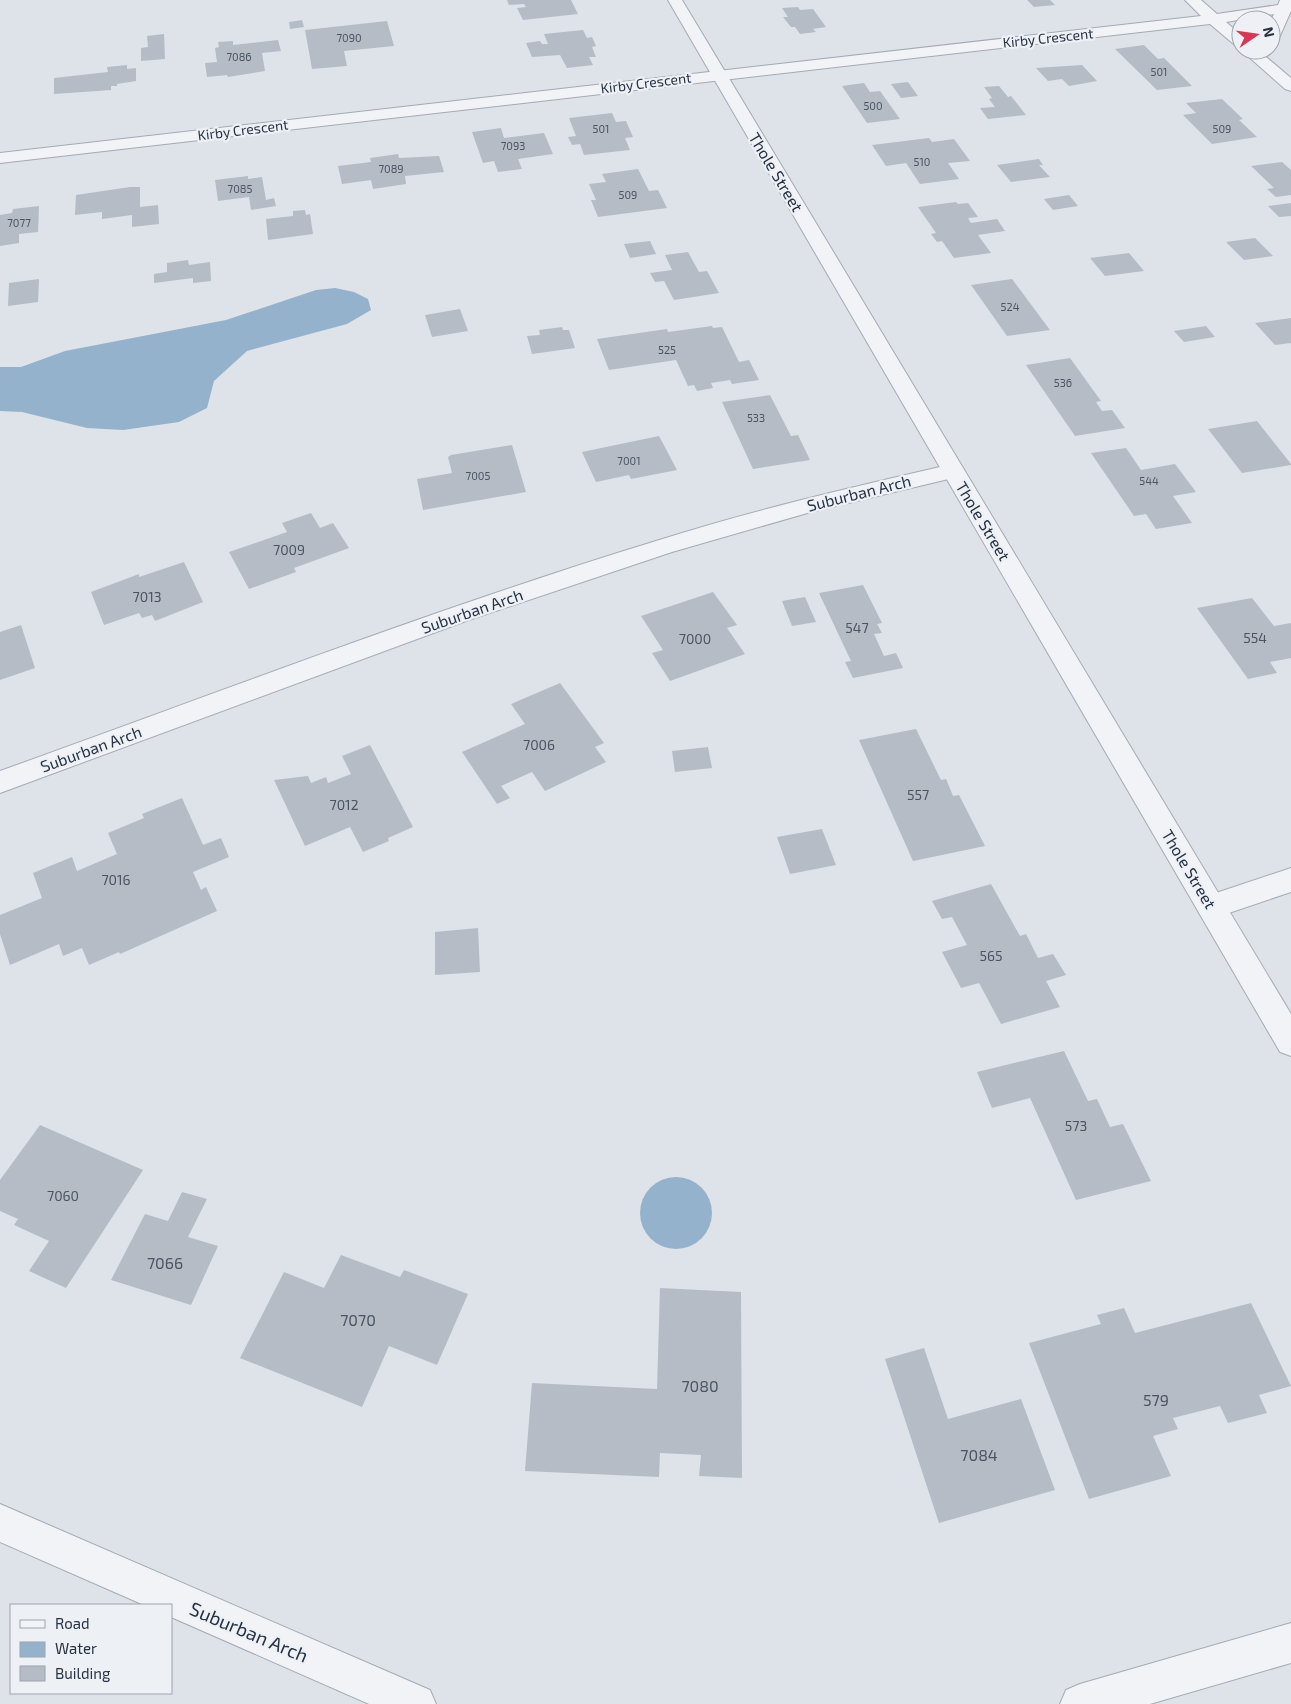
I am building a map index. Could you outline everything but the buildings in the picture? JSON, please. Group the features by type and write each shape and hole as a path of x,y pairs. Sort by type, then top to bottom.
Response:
{"street":[{"name":"Thole Street","path":"675,0 1291,1042"},
{"path":"1192,0 1231,34"},
{"name":"Kirby Crescent","path":"0,158 1214,19 1287,5"},
{"path":"1281,17 1287,5"},
{"path":"1268,60 1291,86"},
{"name":"Suburban Arch","path":"0,782 458,615 664,546 810,505 953,471"},
{"path":"1211,907 1291,880"},
{"name":"Suburban Arch","path":"0,1523 416,1704"},
{"path":"1080,1704 1291,1643"}],"water":[{"path":"335,288 354,292 368,299 371,310 347,324 247,351 214,381 207,408 179,422 123,430 87,428 22,412 0,411 0,367 21,367 65,351 226,320 316,290"},
{"path":"683,1177 702,1187 710,1199 712,1213 710,1227 702,1239 690,1247 669,1249 650,1239 642,1227 640,1206 650,1187 662,1179"}]}
